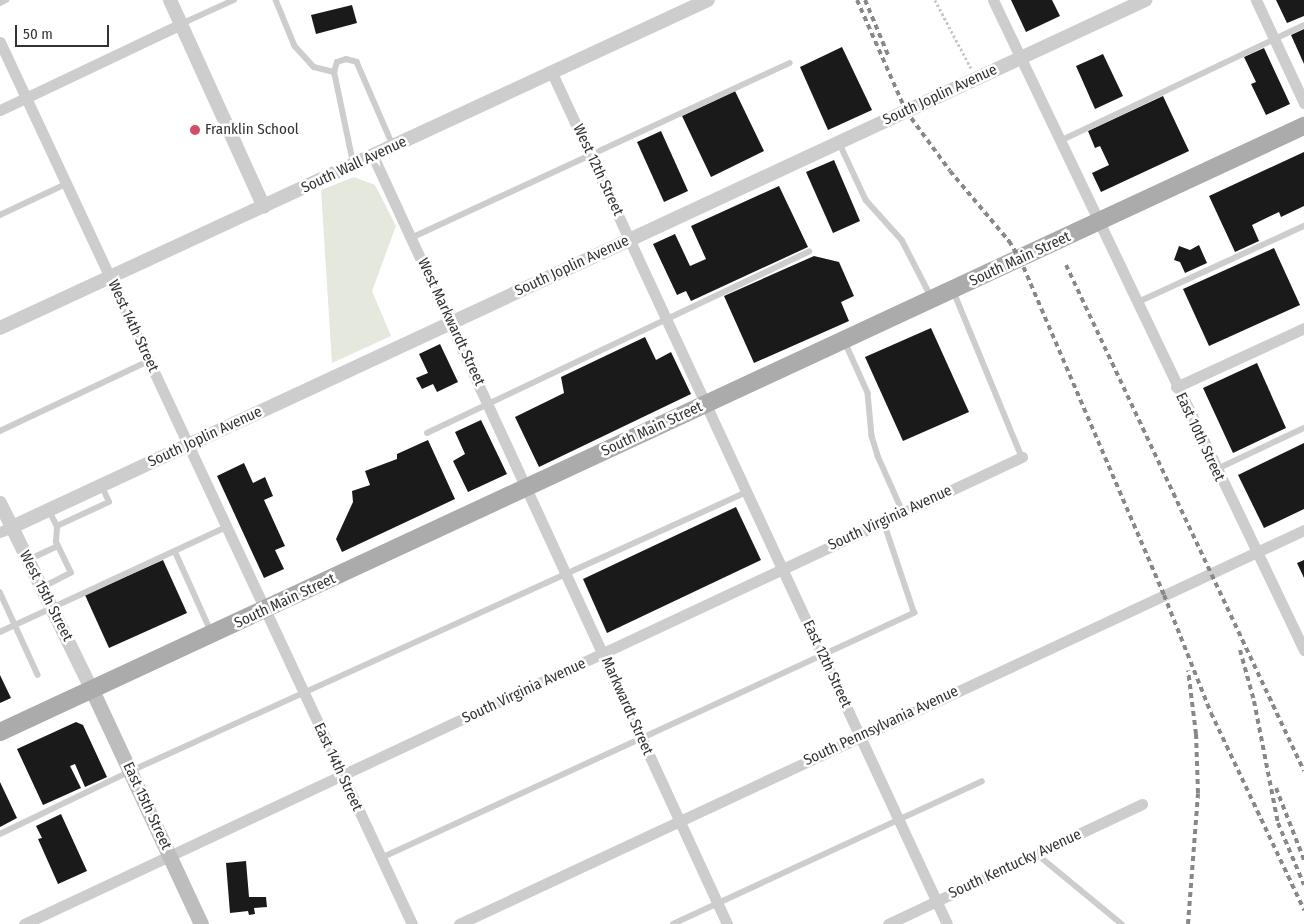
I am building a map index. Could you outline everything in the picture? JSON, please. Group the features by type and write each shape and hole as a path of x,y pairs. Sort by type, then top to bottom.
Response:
{"main road":[{"name":"South Main Street","path":"0,732 92,688 265,611 1304,126"},
{"name":"East 15th Street","path":"92,688 201,924"}],"street":[{"path":"170,0 264,207"},
{"name":"South Wall Avenue","path":"0,328 708,0"},
{"name":"East 10th Street","path":"993,0 1135,303 1255,553 1304,650"},
{"name":"South Joplin Avenue","path":"6,530 1145,0"},
{"path":"1256,0 1304,103"},
{"path":"0,110 181,24"},
{"name":"West 14th Street","path":"0,42 265,611"},
{"name":"West 12th Street","path":"552,72 706,404"},
{"name":"West Markwardt Street","path":"373,156 528,488"},
{"path":"1176,387 1304,328"},
{"name":"East 12th Street","path":"706,404 900,819 947,924"},
{"name":"South Virginia Avenue","path":"24,924 1022,457"},
{"name":"Markwardt Street","path":"528,488 727,924"},
{"name":"West 15th Street","path":"0,503 6,530 28,560 92,688"},
{"name":"South Pennsylvania Avenue","path":"459,924 1304,530"},
{"name":"East 14th Street","path":"265,611 412,924"},
{"name":"South Kentucky Avenue","path":"888,924 1142,804"}],"lane":[{"path":"0,3 6,0"},
{"path":"181,24 234,0"},
{"path":"276,0 295,46 314,67 334,72"},
{"path":"1059,141 1304,25"},
{"path":"354,165 334,72 337,62 346,59 357,62 394,147"},
{"path":"411,238 790,63"},
{"path":"838,142 866,200 902,240 933,300"},
{"path":"0,215 66,184"},
{"path":"1135,303 1304,226"},
{"path":"427,433 809,252"},
{"path":"953,290 1022,457"},
{"path":"844,340 868,393 872,436 878,456 903,512"},
{"path":"0,431 149,361"},
{"path":"1215,470 1304,428"},
{"path":"57,526 109,502 101,485"},
{"path":"0,834 130,771 747,492"},
{"path":"41,587 71,573 58,546 57,526 49,510"},
{"path":"381,858 914,613 883,521"},
{"path":"0,632 226,527"},
{"path":"28,560 58,546"},
{"path":"175,551 213,634"},
{"path":"0,592 38,675"},
{"path":"673,924 982,781"},
{"path":"1037,854 1122,924"}],"path":[{"path":"935,0 976,78"}],"shaded area":[{"path":"354,177 375,185 396,226 372,291 391,336 332,363 321,190"}],"building":[{"path":"1011,0 1052,0 1060,16 1026,32"},
{"path":"1276,0 1304,0 1304,16 1287,23"},
{"path":"352,5 357,23 316,34 311,15"},
{"path":"1304,29 1304,64 1291,35"},
{"path":"842,47 872,110 828,130 800,67"},
{"path":"1264,48 1290,104 1266,115 1251,84 1256,82 1244,57"},
{"path":"1103,54 1123,96 1095,109 1076,66"},
{"path":"735,91 764,151 711,177 682,116"},
{"path":"1163,96 1189,151 1101,192 1092,173 1109,165 1100,146 1095,148 1088,131"},
{"path":"661,131 688,191 664,202 637,142"},
{"path":"1304,152 1304,206 1281,217 1279,212 1252,225 1259,241 1235,252 1209,196"},
{"path":"834,160 860,221 833,233 806,172"},
{"path":"779,186 808,247 691,301 686,291 677,295 653,244 675,234 690,266 706,259 691,226"},
{"path":"1199,245 1207,263 1185,273 1180,262 1174,260 1179,246 1190,250"},
{"path":"1274,248 1300,305 1209,346 1183,289"},
{"path":"814,256 839,262 854,296 841,302 849,321 754,363 724,296"},
{"path":"931,328 969,412 903,441 865,357"},
{"path":"645,337 656,360 671,352 691,394 539,467 515,417 564,393 561,377"},
{"path":"440,344 458,382 437,392 433,384 422,389 416,378 428,373 419,354"},
{"path":"1257,363 1286,428 1233,453 1203,388"},
{"path":"481,420 507,474 468,492 453,461 465,454 455,432"},
{"path":"428,440 455,499 342,552 336,539 353,502 352,491 370,485 365,471 397,459 397,454"},
{"path":"1304,443 1304,509 1264,528 1238,475"},
{"path":"244,463 253,483 265,477 273,496 264,500 285,546 275,550 284,569 264,578 217,476"},
{"path":"736,507 761,560 607,633 583,579"},
{"path":"163,560 187,613 109,648 85,595"},
{"path":"1304,560 1304,578 1297,563"},
{"path":"0,675 11,698 0,703"},
{"path":"76,722 83,725 107,777 85,787 75,764 70,766 81,788 43,805 17,749"},
{"path":"0,782 17,818 0,827"},
{"path":"61,814 87,871 58,884 38,839 42,838 36,826"},
{"path":"246,861 249,897 266,897 267,907 254,908 255,914 249,915 248,911 230,913 226,863"}],"railway":[{"path":"857,0 906,111 950,171 1009,241 1020,259 1164,595 1211,713 1304,910"},
{"path":"865,0 889,57"},
{"path":"1066,265 1304,771"},
{"path":"1240,650 1254,701 1278,823 1304,885"},
{"path":"1188,670 1196,734 1198,793 1188,924"},
{"path":"1276,788 1304,860"}],"place":[{"name":"Franklin School","path":"195,130"}]}
